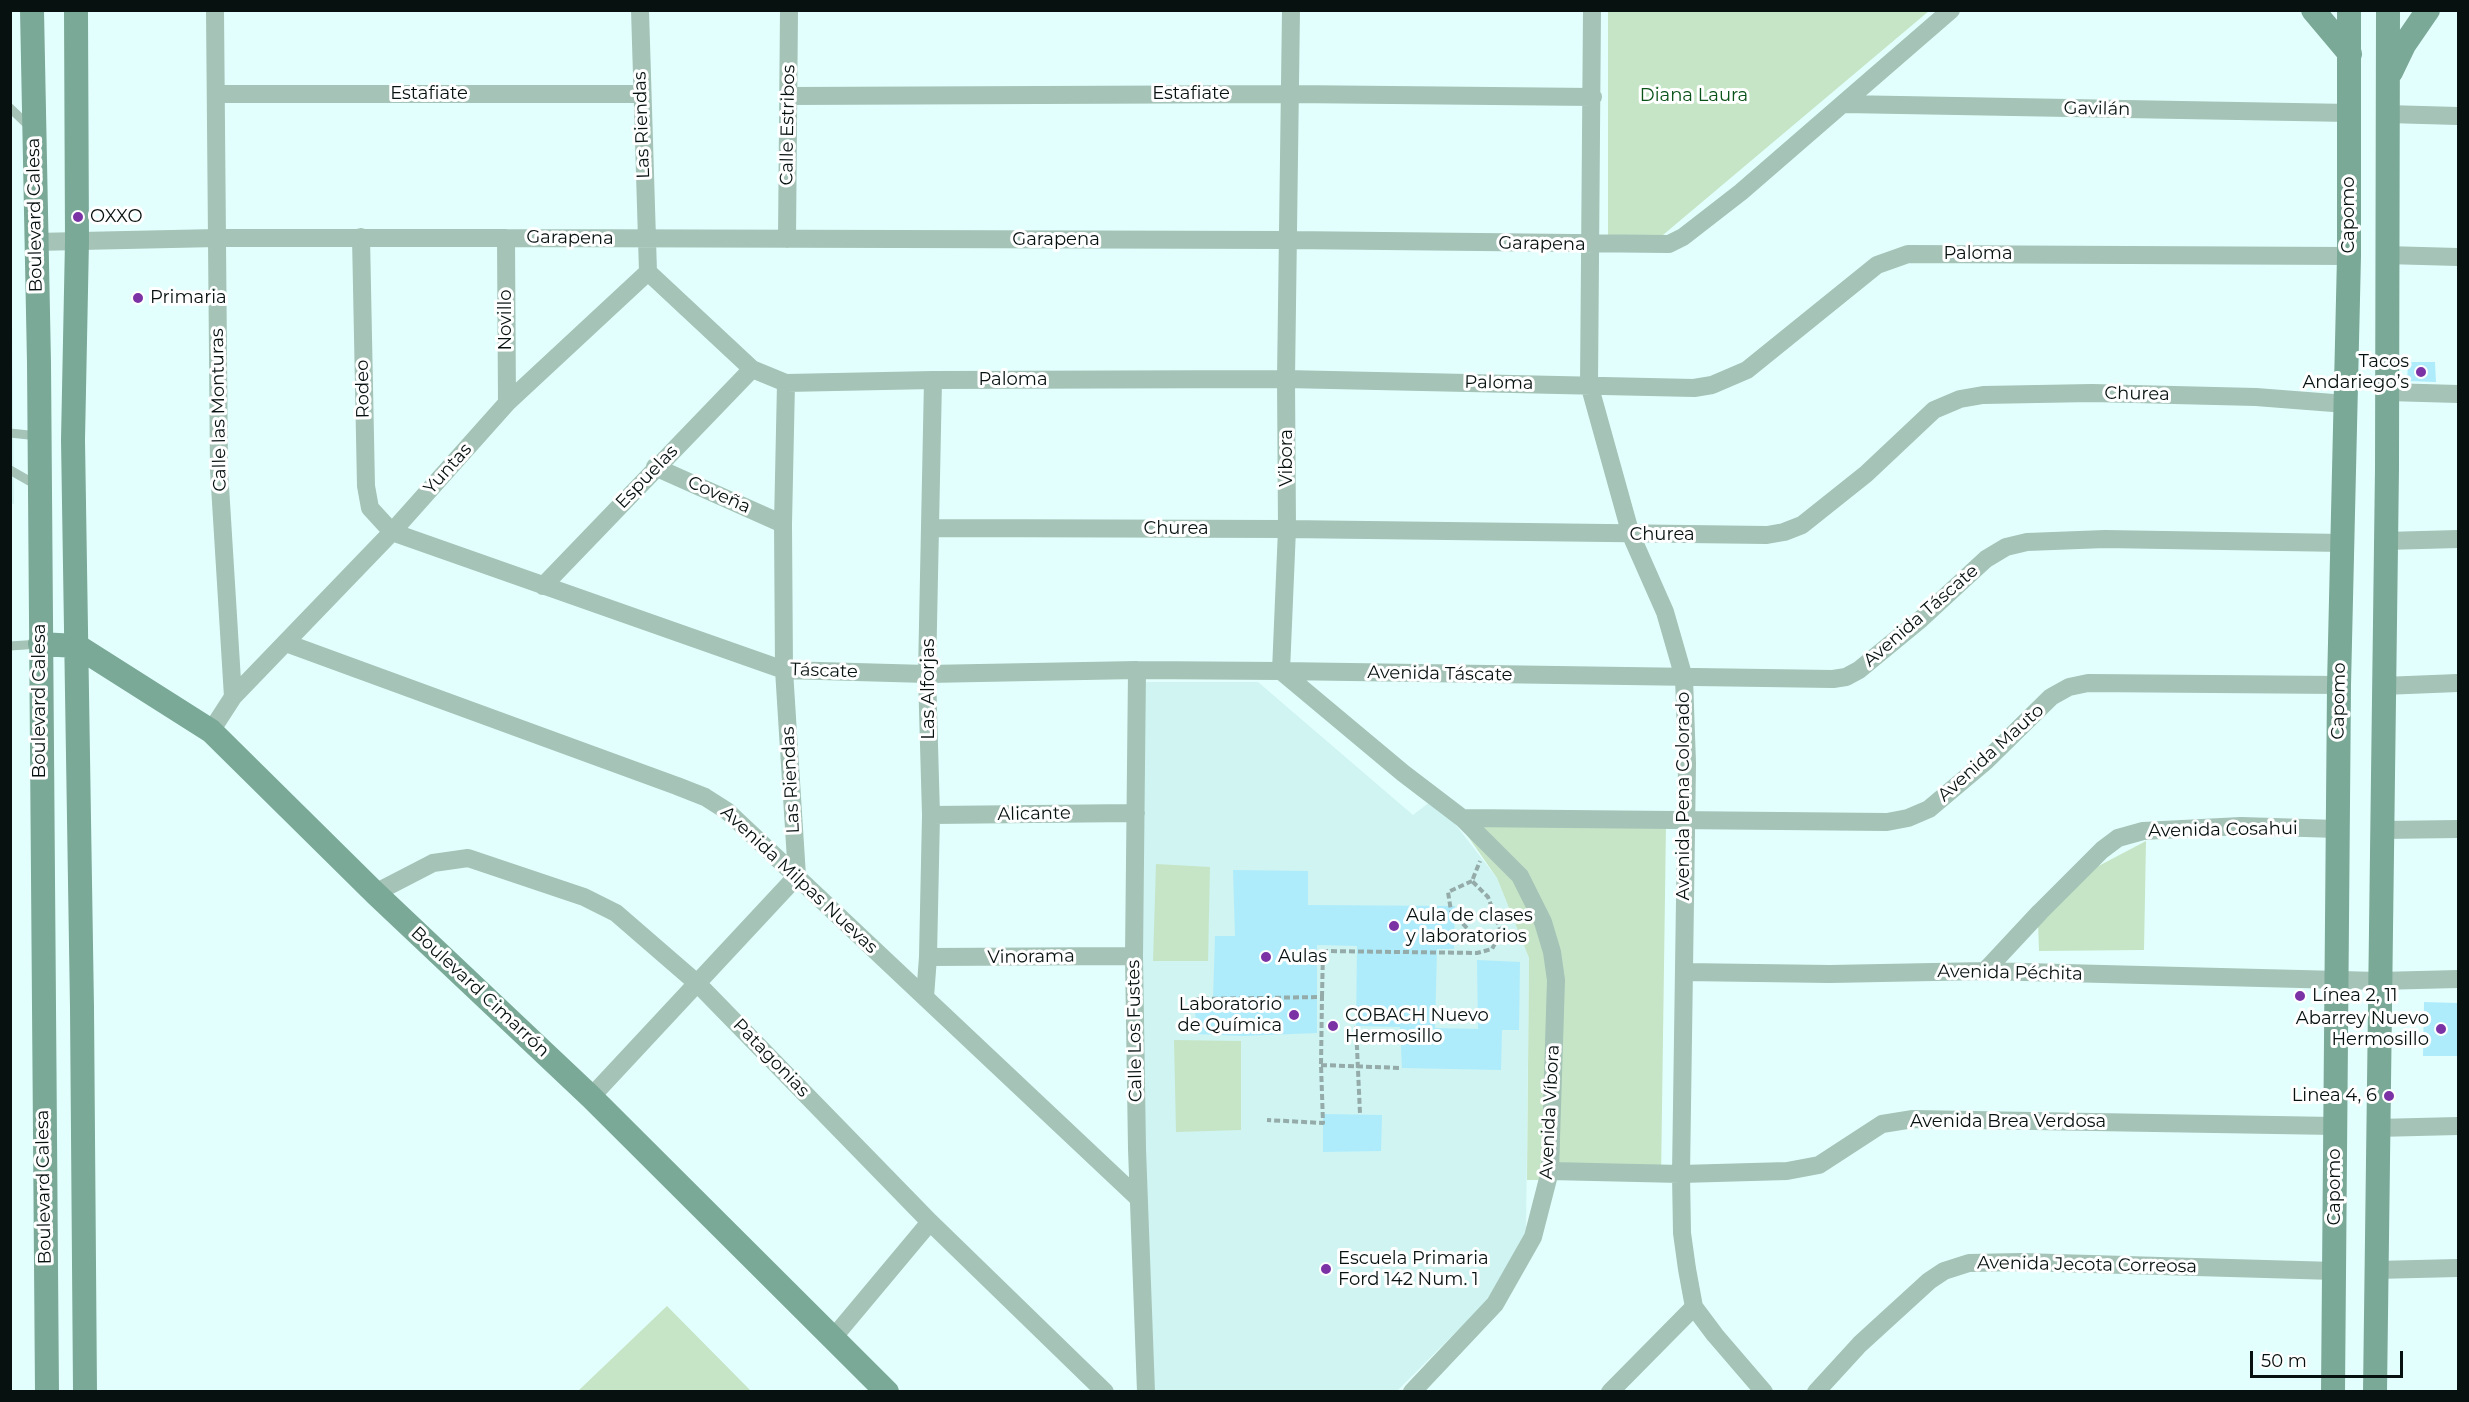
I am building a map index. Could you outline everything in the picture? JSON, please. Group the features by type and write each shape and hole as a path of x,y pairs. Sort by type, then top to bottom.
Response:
{"street":[{"name":"Boulevard Calesa","path":"32,10 39,363 38,486 46,1392"},
{"name":"Boulevard Calesa","path":"76,10 77,241 73,440 85,1392"},
{"name":"Calle las Monturas","path":"215,10 219,470 233,697"},
{"name":"Las Riendas","path":"640,10 646,239"},
{"name":"Calle Estribos","path":"787,239 789,10"},
{"name":"Vibora","path":"1281,671 1287,529 1286,379 1291,10"},
{"name":"Avenida Pena Colorado","path":"1592,10 1589,384 1631,535 1665,612 1684,678 1686,821 1682,1233 1694,1307 1764,1392"},
{"name":"Garapena","path":"35,242 361,237 1289,240 1669,244 1683,237 1741,192 1951,10"},
{"path":"2313,10 2350,54"},
{"name":"Capomo","path":"2333,1392 2339,685 2349,256 2349,10"},
{"name":"Capomo","path":"2375,1392 2388,392 2386,255 2388,10"},
{"path":"2387,79 2404,45 2428,10"},
{"name":"Estafiate","path":"216,94 641,94"},
{"name":"Estafiate","path":"789,96 1291,94 1593,97"},
{"name":"Gavilán","path":"1844,104 2350,113"},
{"path":"2387,114 2458,116"},
{"name":"Rodeo","path":"361,237 366,486 370,508 392,532"},
{"name":"Novillo","path":"506,238 507,403"},
{"path":"646,239 648,272"},
{"name":"Paloma","path":"648,272 752,369 786,383 933,380 1286,379 1694,388 1729,379 1747,370 1877,265 1908,254 2349,256"},
{"path":"2386,255 2458,257"},
{"name":"Yuntas","path":"233,697 392,532 507,403 648,272"},
{"name":"Espuelas","path":"543,586 752,369"},
{"name":"Las Alforjas","path":"925,997 931,816 927,674 933,380"},
{"name":"Las Riendas","path":"786,383 783,524 784,670 797,876"},
{"path":"2388,392 2458,394"},
{"name":"Churea","path":"931,528 1287,529 1767,535 1802,525 1866,474 1934,410 1960,399 1983,395 2092,393 2256,397 2346,404"},
{"name":"Coveña","path":"656,467 783,524"},
{"name":"Táscate","path":"392,532 784,670 927,674 1137,670 1281,671"},
{"name":"Avenida Táscate","path":"1281,671 1818,680 1846,677 1859,670 1903,634 1986,559 2006,548 2027,542 2117,539 2343,543"},
{"path":"2385,541 2458,539"},
{"name":"Avenida Milpas Nuevas","path":"286,643 705,797 727,811 1138,1198"},
{"name":"Boulevard Cimarrón","path":"40,644 77,646 211,730 375,893 591,1097 887,1392"},
{"name":"Calle Los Fustes","path":"1137,670 1134,956 1138,1198 1146,1392"},
{"path":"1281,671 1394,766 1462,818"},
{"name":"Avenida Mauto","path":"1462,818 1887,822 1908,818 1929,808 1986,760 2051,697 2069,687 2088,683 2339,685"},
{"path":"2383,686 2458,683"},
{"path":"211,730 233,697"},
{"name":"Alicante","path":"931,816 1136,813"},
{"name":"Avenida Víbora","path":"1412,1392 1495,1304 1533,1237 1550,1171 1556,980 1552,952 1543,922 1520,876 1462,818"},
{"name":"Avenida Cosahui","path":"1985,971 2040,912 2102,850 2118,838 2144,831 2230,826 2337,829"},
{"path":"2382,830 2458,829"},
{"name":"Patagonias","path":"375,893 433,863 468,858 584,897 616,913 698,984 930,1222 1106,1392"},
{"path":"591,1097 797,876"},
{"name":"Vinorama","path":"928,957 1134,956"},
{"name":"Avenida Péchita","path":"1684,972 1830,974 1985,971 2379,981 2458,979"},
{"name":"Avenida Brea Verdosa","path":"1550,1171 1681,1173 1787,1171 1819,1165 1882,1124 1913,1119 2335,1126"},
{"path":"2377,1128 2458,1126"},
{"path":"834,1338 930,1222"},
{"name":"Avenida Jecota Correosa","path":"1816,1392 1860,1344 1929,1281 1944,1271 1969,1263 2021,1262 2335,1271"},
{"path":"2376,1270 2458,1268"},
{"path":"1611,1392 1694,1307"}],"lane":[{"path":"10,108 33,130"},
{"path":"10,433 38,436"},
{"path":"10,471 38,486"},
{"path":"10,646 40,644"}],"path":[{"path":"1487,843 1472,881 1448,892 1451,912 1478,940 1497,940"},
{"path":"1268,1120 1323,1123 1321,1065 1323,951 1477,952 1492,949 1501,932 1488,897 1472,881"},
{"path":"1194,999 1322,998"},
{"path":"1356,1026 1360,1114"},
{"path":"1321,1065 1402,1068"}],"shaded area":[{"path":"11,217 14,504 10,503"},
{"path":"1137,682 1258,682 1413,815 1435,798 1497,878 1529,958 1526,1237 1488,1300 1397,1391 1151,1391 1140,1172"}],"green space":[{"name":"Diana Laura","path":"1608,11 1929,11 1657,240 1608,240"},
{"path":"1453,815 1666,825 1661,1179 1527,1180 1529,958 1497,878"},
{"path":"2146,841 2144,950 2039,951 2038,922 2089,871"},
{"path":"1156,864 1210,867 1208,961 1153,961"},
{"path":"1174,1040 1241,1041 1241,1130 1176,1132"},
{"path":"667,1306 751,1391 578,1391"}],"building":[{"name":"Tacos Andariego’s","path":"2408,362 2435,362 2436,382 2407,381"},
{"path":"1233,870 1308,871 1308,905 1455,906 1454,949 1437,949 1435,1028 1478,1029 1477,960 1520,962 1519,1030 1502,1030 1501,1070 1402,1068 1400,1027 1356,1026 1357,946 1317,945 1317,1033 1243,1036 1197,1034 1194,999 1213,999 1215,936 1235,936"},
{"name":"Abarrey Nuevo Hermosillo","path":"2424,1002 2458,1003 2458,1056 2423,1056"},
{"path":"1323,1114 1382,1115 1381,1151 1323,1152"}],"place":[{"name":"OXXO","path":"78,217"},
{"name":"Primaria","path":"138,298"},
{"name":"Tacos Andariego’s","path":"2421,372"},
{"name":"Aula de clases y laboratorios","path":"1394,926"},
{"name":"Aulas","path":"1266,957"},
{"name":"Línea 2, 11","path":"2300,996"},
{"name":"Laboratorio de Química","path":"1294,1015"},
{"name":"COBACH Nuevo Hermosillo","path":"1333,1026"},
{"name":"Abarrey Nuevo Hermosillo","path":"2441,1029"},
{"name":"Linea 4, 6","path":"2389,1096"},
{"name":"Escuela Primaria Ford 142 Num. 1","path":"1326,1269"}]}
